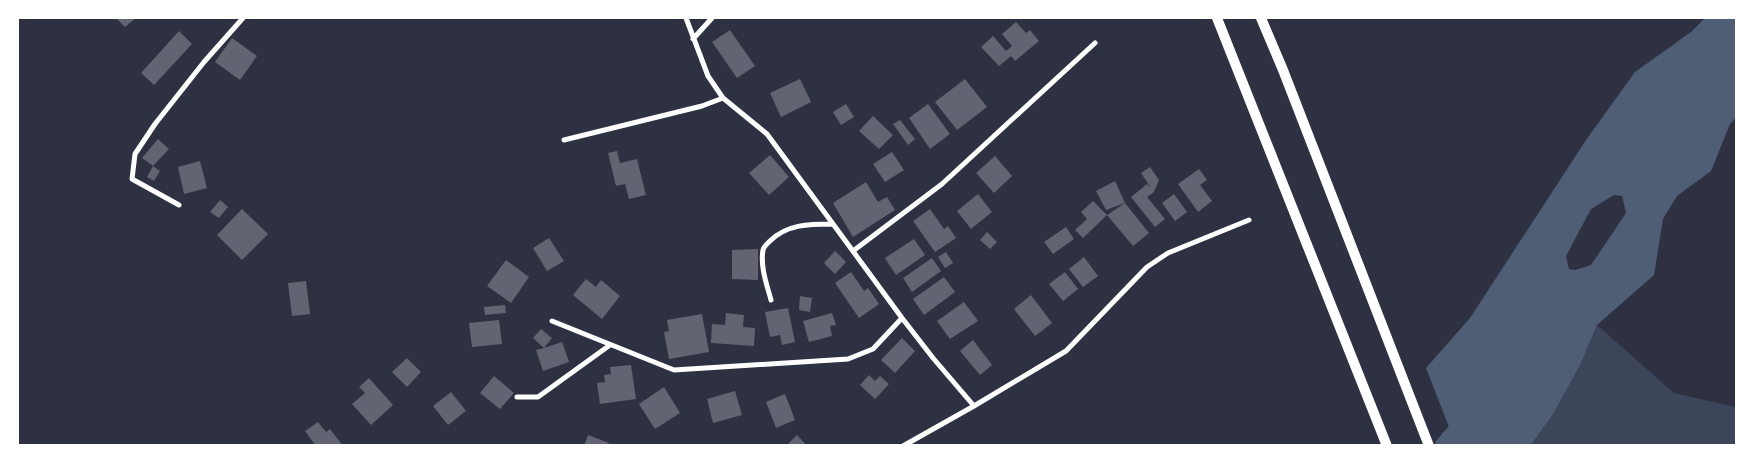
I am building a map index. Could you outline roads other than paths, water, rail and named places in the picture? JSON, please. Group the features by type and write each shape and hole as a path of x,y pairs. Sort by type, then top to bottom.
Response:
{"highway":[{"path":"1217,18 1387,446"},
{"path":"1261,18 1429,446"}],"street":[{"path":"179,205 132,179 135,154 155,124 204,62 243,18"},
{"path":"686,18 708,76 723,98 767,134 902,318 974,406"},
{"path":"693,39 712,18"},
{"path":"853,251 942,184 1095,43"},
{"path":"564,140 702,106 723,98"},
{"path":"903,446 974,406 1066,350 1147,267 1168,253 1249,220"},
{"path":"771,300 764,276 762,258 764,248 787,228 813,224 832,224"},
{"path":"552,321 674,370 848,359 873,349 902,318"},
{"path":"517,397 538,397 610,345"}],"waterway":[{"path":"1446,446 1472,414"}]}
